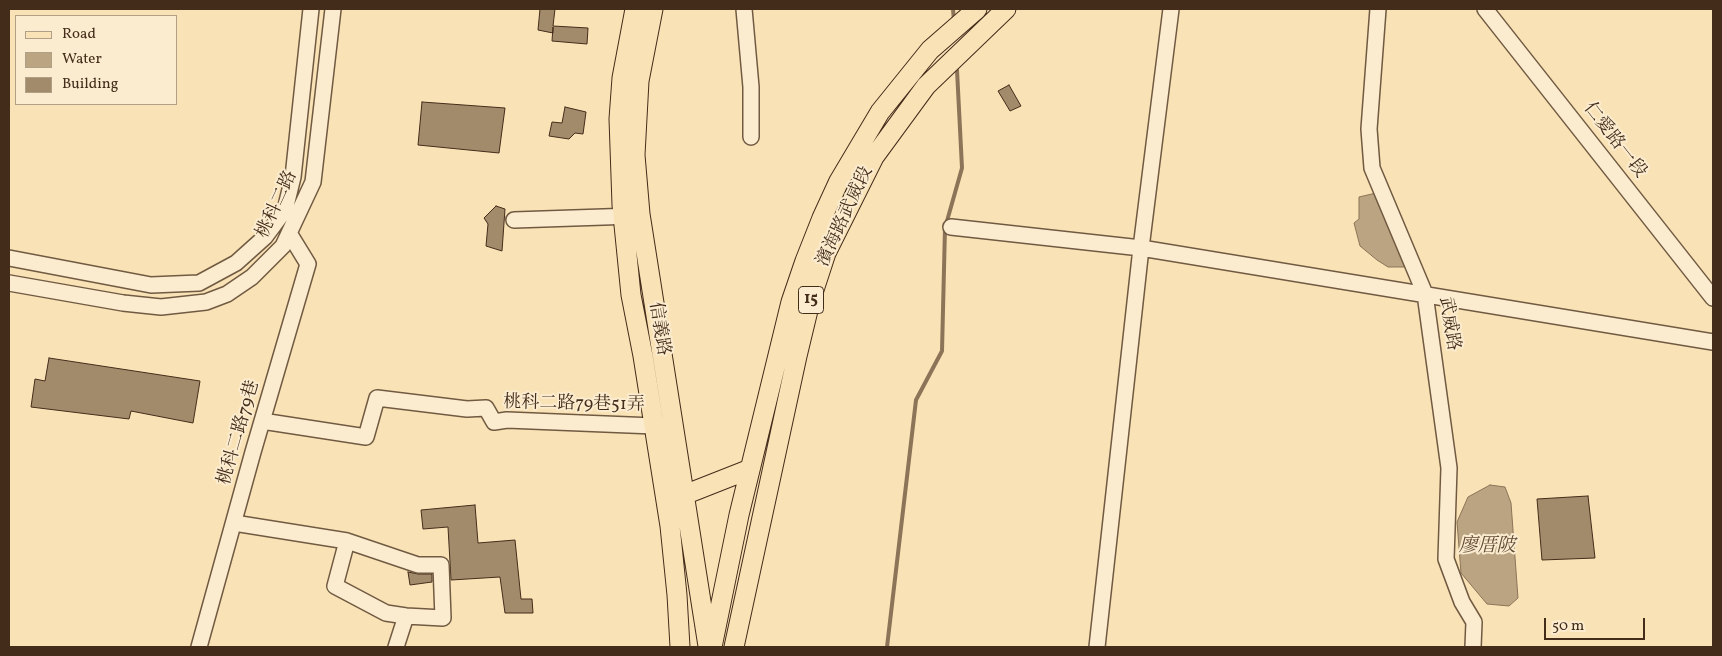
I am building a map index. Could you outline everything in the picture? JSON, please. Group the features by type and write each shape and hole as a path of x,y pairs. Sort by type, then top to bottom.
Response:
{"main road":[{"name":"信義路","path":"635,9 622,78 619,119 632,216 684,495 708,647"},
{"name":"信義路","path":"652,9 639,81 632,216 632,295 670,526 680,647"},
{"name":"濱海路武威段","path":"712,647 739,515 791,302 822,218 839,181 880,112 930,50 977,9"},
{"name":"濱海路武威段","path":"734,647 797,356 810,302 826,253 874,157 926,86 1006,9"},
{"path":"684,495 750,469"}],"street":[{"name":"桃科二路","path":"9,258 151,285 199,283 236,263 264,237 285,210 293,177 311,9"},
{"name":"桃科二路","path":"9,283 123,303 161,306 206,302 227,294 252,277 284,246 312,182 334,9"},
{"path":"744,9 751,87 751,137"},
{"path":"1097,647 1141,248 1171,9"},
{"name":"武威路","path":"1378,9 1369,129 1372,168 1425,294 1449,468 1446,559 1462,602 1474,622 1473,647"},
{"name":"仁愛路一段","path":"1485,9 1713,298"},
{"path":"514,220 632,216"},
{"path":"951,227 1141,248 1713,342"},
{"name":"桃科二路79巷","path":"200,647 262,421 308,264 289,233"},
{"name":"桃科二路79巷51弄","path":"262,421 366,437 377,398 467,409 486,408 494,422 507,420 654,426"},
{"path":"234,523 347,541 418,565 441,565 443,618 386,613 335,586 347,541"},
{"path":"396,647 406,616"}],"water":[{"path":"1376,193 1402,259 1407,267 1388,267 1360,246 1354,223 1359,219 1359,197"},
{"name":"廖厝陂","path":"1490,485 1505,487 1511,503 1518,598 1509,606 1487,604 1461,573 1457,522 1468,497"}],"building":[{"path":"540,9 555,9 553,26 588,28 587,44 552,41 553,33 538,30"},
{"path":"1009,85 1021,106 1010,111 998,91"},
{"path":"422,102 505,108 499,153 418,145"},
{"path":"565,107 586,112 583,134 575,133 569,139 549,136 552,122 562,123"},
{"path":"496,206 505,209 502,251 486,246 488,224 484,218"},
{"path":"49,358 200,381 193,423 131,411 129,419 31,407 35,379 45,381"},
{"path":"1588,496 1595,558 1542,560 1537,499"},
{"path":"475,505 478,543 515,540 521,599 532,599 533,613 505,613 500,577 451,580 448,527 423,529 421,510"},
{"path":"408,572 432,574 432,582 410,585"}],"waterway":[{"path":"953,9 954,21"},
{"path":"887,647 916,400 942,351 945,228 962,168 957,70"}]}
